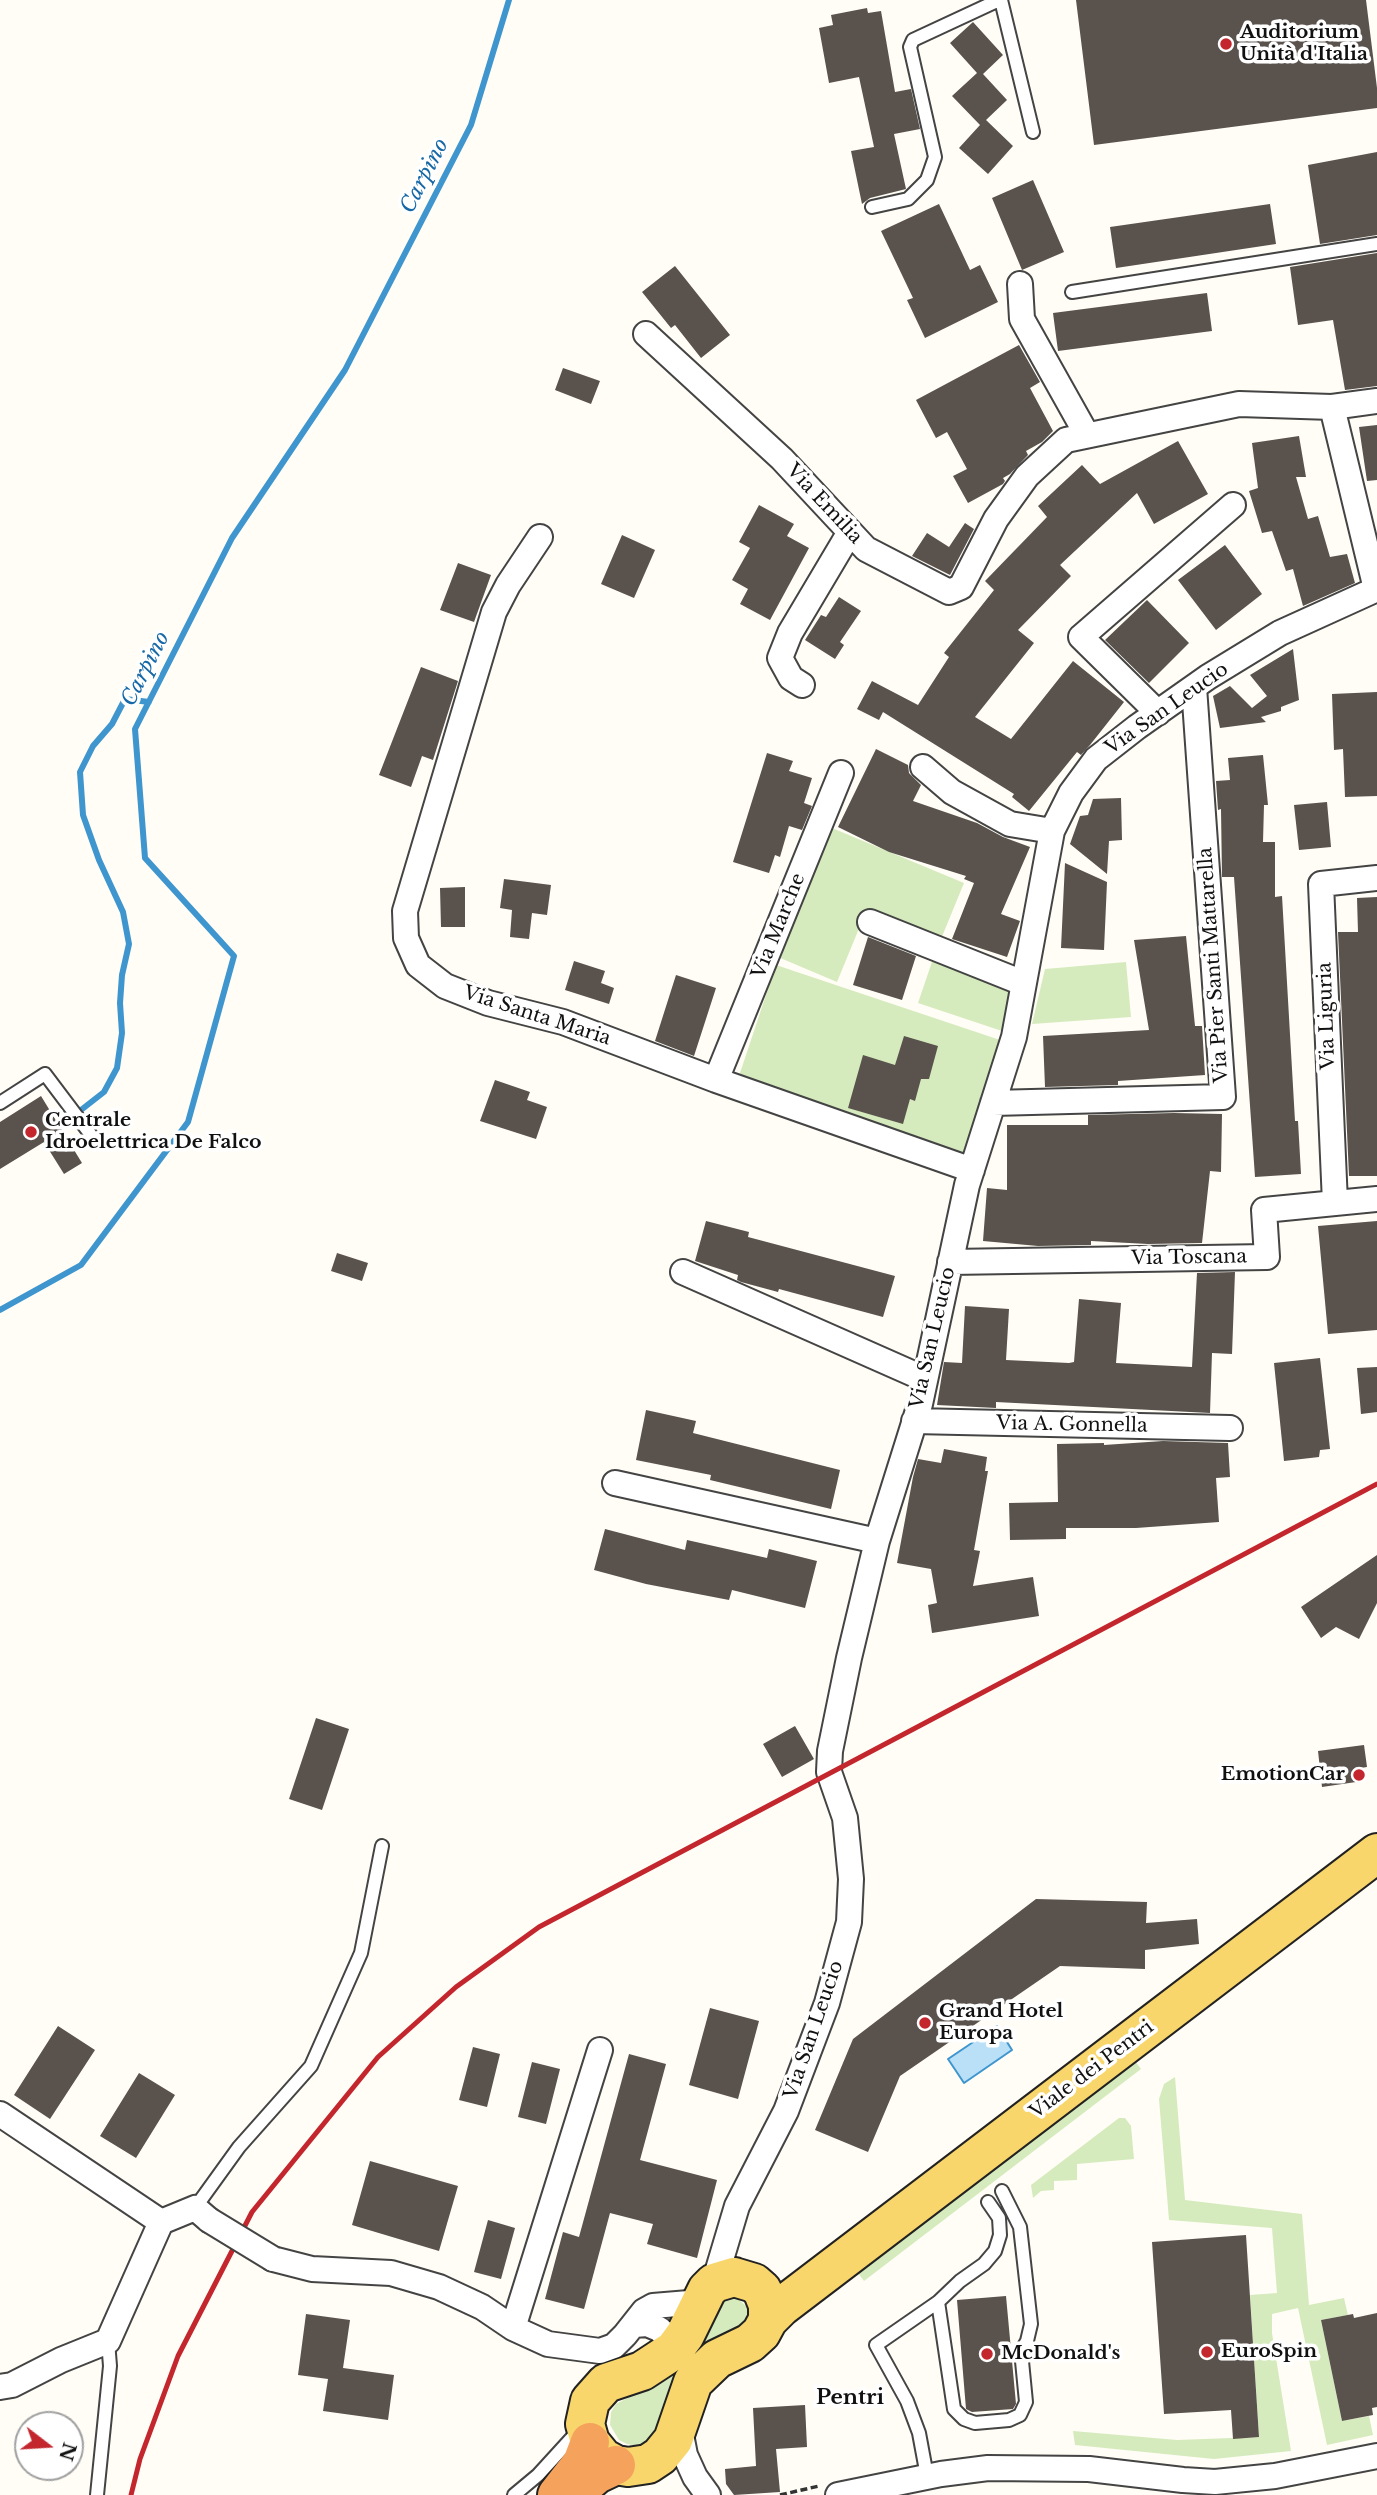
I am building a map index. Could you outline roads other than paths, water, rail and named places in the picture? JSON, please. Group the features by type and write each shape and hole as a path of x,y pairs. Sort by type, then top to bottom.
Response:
{"highway":[{"path":"557,2495 582,2463 610,2449"},
{"path":"572,2495 597,2474 610,2449"}],"main road":[{"name":"Viale dei Pentri","path":"738,2295 781,2307 1377,1853"},
{"name":"Viale dei Pentri","path":"610,2449 660,2456 673,2440 693,2382 717,2359 750,2343 761,2333 738,2295"},
{"path":"610,2449 590,2401 606,2383 642,2371 674,2350 685,2335 738,2295"}],"street":[{"path":"1020,284 1021,320 1087,435"},
{"name":"Via Emilia","path":"646,334 782,459 866,549 949,592 961,587 996,519 1027,477 1066,440 1239,404 1332,407 1377,401"},
{"name":"Via San Leucio","path":"738,2295 729,2233 737,2206 786,2111 827,2003 849,1922 851,1879 845,1818 829,1772 830,1751 877,1541 914,1421 972,1170 1014,1037 1052,831 1071,793 1096,760 1137,727 1194,687 1280,633 1376,589 1332,407"},
{"path":"1158,713 1081,637 1233,505"},
{"path":"802,685 790,678 780,658 790,633 850,532"},
{"name":"Via Santa Maria","path":"540,537 508,585 494,612 405,911 406,938 418,965 444,986 488,1003 563,1022 716,1080 972,1170"},
{"name":"Via Pier Santi Mattarella","path":"993,1103 1223,1097 1194,687"},
{"path":"923,767 952,792 1010,824 1052,831"},
{"name":"Via Marche","path":"716,1080 841,773"},
{"name":"Via Liguria","path":"1335,1203 1321,884 1377,878"},
{"path":"870,922 1023,983"},
{"name":"Via Toscana","path":"950,1262 1267,1257 1264,1210 1377,1199"},
{"path":"682,1272 925,1378"},
{"name":"Via A. Gonnella","path":"914,1421 1230,1429"},
{"path":"615,1483 877,1541"},
{"path":"513,2328 600,2050"},
{"path":"0,2114 161,2222 202,2214 273,2259 312,2269 391,2273 439,2287 482,2307 513,2328 548,2344 600,2351 614,2346 644,2311 653,2306 738,2295"},
{"path":"0,2387 12,2385 61,2360 108,2341 161,2222"},
{"path":"634,2325 659,2329 669,2338 674,2350"},
{"path":"679,2424 685,2455 701,2486"},
{"path":"610,2449 676,2466 701,2486"},
{"path":"838,2495 927,2476 988,2468 1089,2469 1215,2482 1275,2476 1377,2456"}],"lane":[{"path":"872,208 908,199 927,180 935,157 910,47 913,40 1000,0 1033,132"},
{"path":"1072,292 1377,244"},
{"path":"0,1102 45,1074 94,1139"},
{"path":"202,2214 239,2147 311,2066 361,1953 382,1846"},
{"path":"938,2302 954,2409 964,2419 975,2423 1009,2420 1020,2415 1026,2402 1021,2351 1027,2341 1031,2324 1020,2227 1002,2191"},
{"path":"927,2476 919,2433 907,2401 876,2345 938,2302 960,2281 984,2264 995,2250 1000,2235 999,2218 988,2202"},
{"path":"97,2495 110,2366 108,2341"},
{"path":"514,2495 538,2475 610,2449"}],"water":[{"path":"997,2026 1012,2050 964,2083 948,2059"}],"waterway":[{"name":"Carpino","path":"0,1310 81,1265 188,1122 234,956 145,858 135,729 232,538 345,370 471,125 509,0"},
{"path":"81,1110 104,1092 117,1068 122,1033 122,975 129,944 123,912 99,860 83,815 80,772 93,746 112,724 125,699 149,702"}],"railway":[{"path":"131,2495 140,2459 178,2356 252,2212 378,2057 456,1987 539,1927 1377,1484"}],"place":[{"name":"Auditorium Unità d'Italia","path":"1226,44"},
{"name":"Centrale Idroelettrica De Falco","path":"31,1132"},
{"name":"EmotionCar","path":"1359,1775"},
{"name":"Grand Hotel Europa","path":"925,2023"},
{"name":"EuroSpin","path":"1207,2352"},
{"name":"McDonald's","path":"987,2354"}],"district":[{"name":"Pentri","path":"850,2398"}]}
